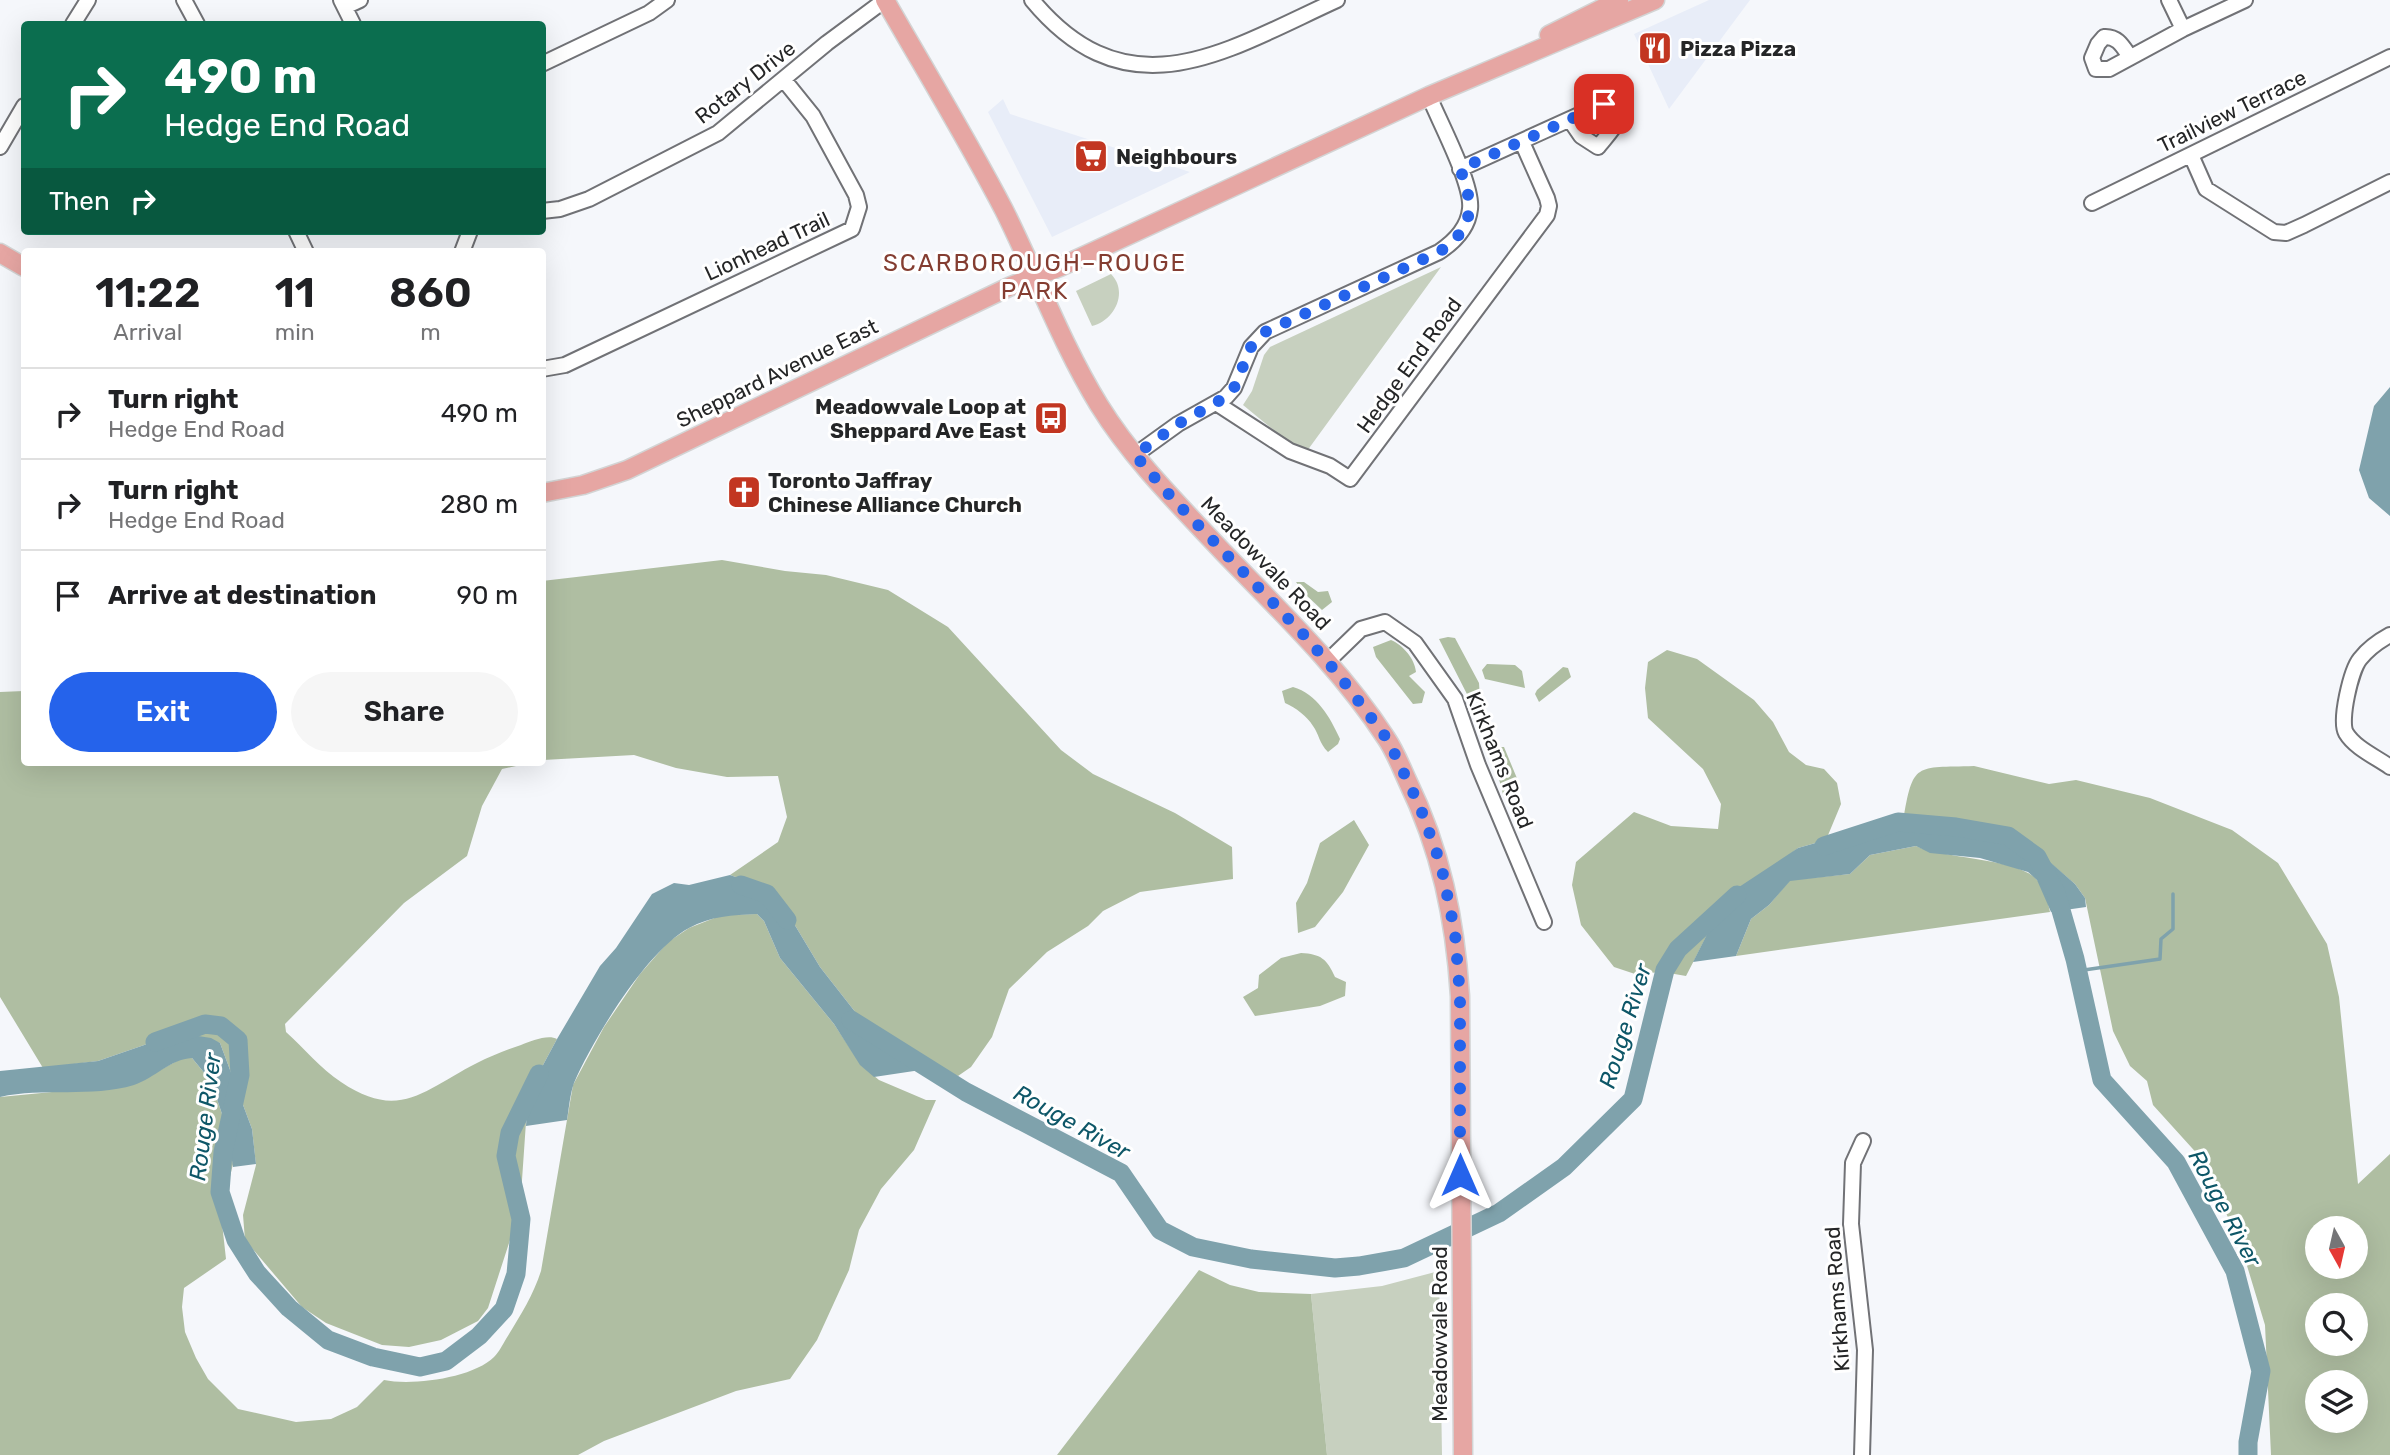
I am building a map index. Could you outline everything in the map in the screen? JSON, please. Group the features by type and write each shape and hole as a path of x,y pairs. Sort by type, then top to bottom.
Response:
{"main road":[{"name":"Meadowvale Road","path":"885,0 999,202 1045,301 1099,405 1135,455 1173,499 1328,661 1388,740 1420,807 1441,865 1455,933 1458,963 1461,1455"},
{"name":"Sheppard Avenue East","path":"1485,71 1581,17 1619,0"},
{"name":"Sheppard Avenue East","path":"546,492 583,485 627,470 1035,276 1060,267 1429,96 1645,2"},
{"path":"0,253 21,266"}],"street":[{"path":"75,21 88,0"},
{"path":"184,0 195,21"},
{"path":"352,21 343,4 360,0"},
{"path":"546,62 649,13 667,0"},
{"name":"Rotary Drive","path":"546,211 561,209 589,199 673,159 718,133 827,43 885,0"},
{"path":"1032,0 1057,27 1087,49 1108,58 1151,66 1176,65 1205,58 1337,0"},
{"path":"2169,0 2183,29"},
{"path":"2130,57 2244,0"},
{"name":"Trailview Terrace","path":"2092,204 2390,57"},
{"name":"Lionhead Trail","path":"546,368 565,365 852,229 859,207 856,195 813,116 784,80"},
{"path":"1135,455 1178,424 1216,403 1234,388 1251,347 1265,332 1439,252 1452,244 1463,231 1471,209 1467,188 1429,96"},
{"path":"0,147 21,111"},
{"path":"1460,169 1570,120"},
{"name":"Hedge End Road","path":"1216,403 1290,451 1330,466 1350,479 1547,215 1547,198 1522,142"},
{"path":"2191,155 2206,189 2274,232 2286,233 2390,182"},
{"name":"Kirkhams Road","path":"1328,661 1353,634 1385,622 1415,643 1455,699 1478,765 1545,922"},
{"path":"2390,635 2358,660 2343,723 2346,733 2358,746 2390,766"},
{"name":"Kirkhams Road","path":"1862,1455 1865,1350 1851,1224 1853,1163 1863,1141"}],"shaded area":[{"path":"1709,0 1750,0 1669,109 1634,34"},
{"path":"1003,99 1010,114 1190,172 1052,237 988,112"}],"green space":[{"path":"1441,267 1307,451 1287,441 1243,405 1252,391 1264,355 1270,347"},
{"path":"1111,274 1119,289 1119,297 1107,318 1092,326 1076,291"},
{"path":"722,560 826,575 888,590 948,627 1061,750 1093,774 1175,813 1232,847 1233,879 1140,892 1103,911 1088,926 1047,952 1009,989 992,1037 971,1067 958,1076 893,1055 885,1050 820,967 787,912 750,882 730,875 778,842 787,817 778,776 727,777 676,768 634,755 546,760 546,581"},
{"path":"1296,582 1304,582 1318,592 1328,591 1332,602 1322,610"},
{"path":"1455,638 1479,683 1480,698 1472,704 1439,639"},
{"path":"1391,640 1411,657 1416,672 1409,676 1425,692 1422,703 1413,704 1376,657 1373,647"},
{"path":"1667,650 1697,659 1754,700 1773,722 1789,752 1806,765 1824,769 1837,783 1841,804 1826,840 1798,848 1721,908 1686,976 1663,972 1635,974 1614,967 1581,925 1572,885 1576,862 1634,812 1671,826 1718,829 1721,804 1703,769 1648,718 1645,688 1648,662"},
{"path":"1487,664 1515,665 1522,671 1525,688 1485,679 1482,670"},
{"path":"1563,667 1568,668 1571,677 1539,702 1535,694 1537,690"},
{"path":"1293,687 1302,690 1316,701 1332,723 1340,739 1328,752 1308,719 1285,703 1282,691"},
{"path":"21,691 21,766 516,766 502,769 482,806 467,856 404,903 285,1024 286,1032 334,1077 362,1094 380,1100 412,1097 499,1053 539,1039 557,1039 528,1093 520,1209 488,1308 478,1321 441,1340 409,1347 382,1345 326,1323 302,1307 245,1240 243,1215 256,1165 252,1129 220,1043 179,1033 98,1061 43,1068 0,997 0,692"},
{"path":"1494,747 1504,747 1521,788 1504,798 1495,764"},
{"path":"1974,766 2049,784 2076,780 2150,798 2232,830 2278,863 2327,944 2339,997 2358,1184 2390,1154 2390,1455 2271,1455 2265,1325 2241,1246 2201,1158 2153,1105 2147,1081 2130,1066 2113,1031 2085,898 2075,884 2041,855 1953,824 1915,820 1903,822 1914,778 1920,772 1939,767"},
{"path":"1354,820 1369,845 1343,892 1315,927 1298,933 1296,903 1307,883 1320,843"},
{"path":"1916,846 1944,854 1999,863 2029,873 2042,888 2050,912 1736,956 1751,919 1769,905 1790,880 1850,874 1870,855"},
{"path":"757,914 764,921 780,958 834,1024 861,1065 879,1080 926,1100 936,1100 914,1150 881,1189 859,1230 849,1270 817,1340 790,1379 736,1391 604,1441 578,1455 0,1455 0,1097 135,1084 182,1058 192,1058 211,1081 227,1129 233,1164 221,1214 226,1259 184,1288 182,1307 185,1332 208,1379 238,1409 296,1422 331,1419 357,1407 384,1380 410,1382 442,1379 472,1370 496,1355 526,1306 541,1271 573,1085 604,1027 640,974 668,942 689,928 722,915"},
{"path":"1301,953 1318,956 1326,962 1335,977 1346,982 1345,996 1320,1006 1255,1016 1243,997 1258,988 1259,975 1281,958"},
{"path":"1199,1270 1230,1285 1259,1292 1311,1294 1327,1455 1057,1455"},
{"path":"1439,1271 1442,1455 1327,1455 1311,1294 1382,1286"}],"water":[{"path":"2390,387 2390,516 2369,498 2359,470 2374,406"},
{"name":"Rouge River","path":"1915,820 1953,824 2042,855 2075,884 2085,898 2086,907 2051,912 2037,880 2028,872 1980,858 1930,853 1916,846 1870,855 1850,874 1790,881 1769,905 1751,919 1736,956 1693,962 1721,907 1736,889 1798,848 1826,840 1864,836"},
{"path":"730,875 750,882 787,912 820,967 885,1050 934,1068 874,1077 860,1065 834,1024 780,958 764,921 757,914 722,917 697,924 673,939 639,975 608,1020 583,1065 573,1087 567,1120 526,1126 528,1093 557,1039 600,966 616,948 652,894 674,883 689,885"},
{"name":"Rouge River","path":"179,1033 211,1038 220,1043 252,1129 256,1164 233,1167 227,1129 211,1081 192,1058 170,1065 142,1082 118,1089 0,1097 0,1071 98,1061"}],"waterway":[{"name":"Rouge River","path":"1824,846 1898,822 1956,827 2008,836 2037,857 2056,893 2075,959 2102,1080 2176,1162 2235,1271 2261,1371 2248,1455"},
{"name":"Rouge River","path":"741,885 767,894 787,920"},
{"path":"2077,971 2160,959 2161,939 2173,929 2173,894"},
{"name":"Rouge River","path":"851,1020 966,1092 1121,1173 1160,1230 1193,1247 1251,1259 1335,1268 1359,1266 1404,1258 1499,1213 1564,1167 1633,1099 1665,970 1678,949 1737,895"},
{"name":"Rouge River","path":"155,1042 205,1024 221,1026 238,1040 240,1075 223,1152 220,1192 236,1240 257,1273 289,1308 328,1340 373,1357 420,1367 446,1361 479,1336 504,1309 516,1274 521,1219 506,1156 510,1133 539,1074"}],"place":[{"name":"Pizza Pizza","path":"1655,48"},
{"name":"Neighbours","path":"1091,156"},
{"name":"Meadowvale Loop at Sheppard Ave East","path":"1051,418"},
{"name":"Toronto Jaffray Chinese Alliance Church","path":"744,492"}],"district":[{"name":"SCARBOROUGH–ROUGE PARK","path":"1035,277"}],"route":[{"path":"1460,1175 1460,996 1455,933 1441,865 1420,807 1388,740 1328,661 1173,499 1135,455 1178,424 1226,397 1234,388 1251,347 1265,332 1452,244 1463,231 1471,209 1460,169 1604,104"}]}
